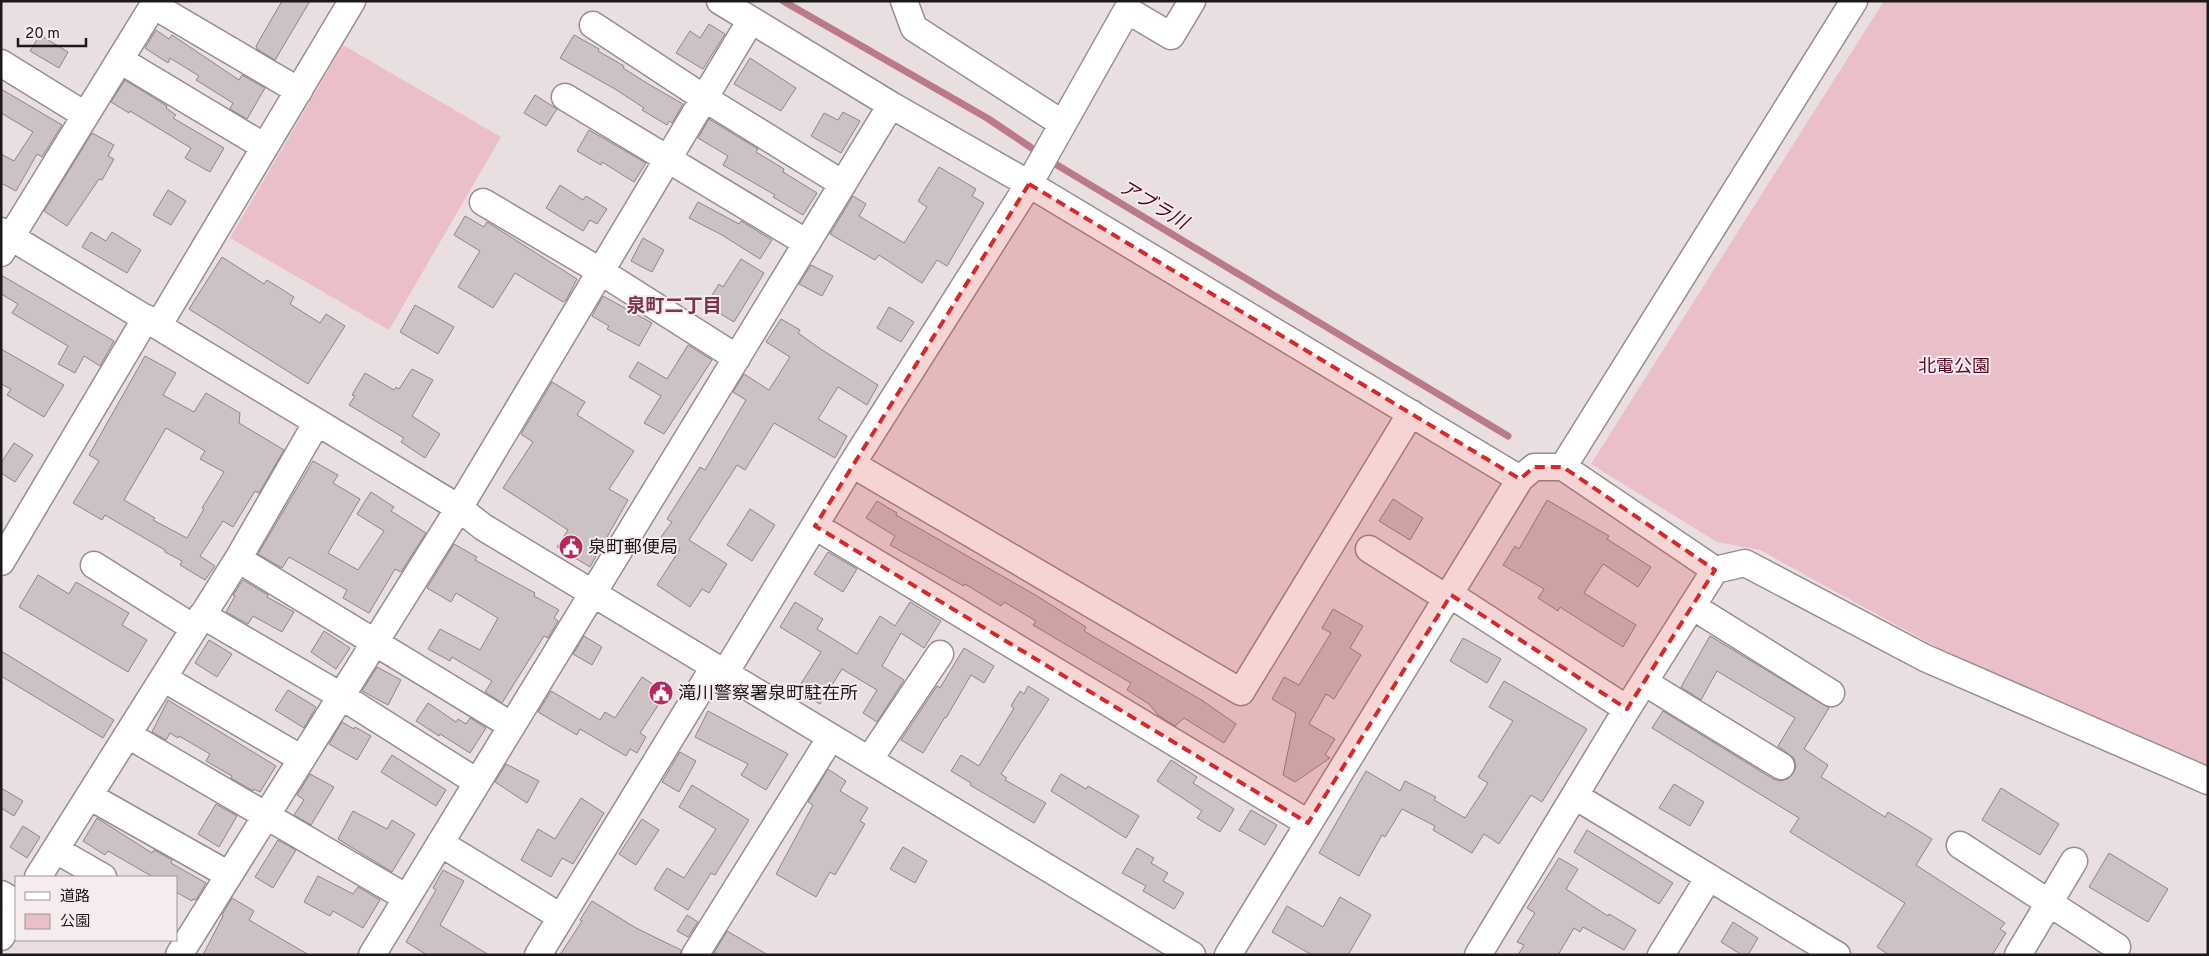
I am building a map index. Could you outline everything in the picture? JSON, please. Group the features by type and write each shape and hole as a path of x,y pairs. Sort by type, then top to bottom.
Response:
{"street":[{"path":"1,562 265,147 352,1"},
{"path":"720,1 891,105 1029,184 1520,479"},
{"path":"904,1 914,28 1063,124"},
{"path":"538,955 814,526 1029,184 1063,124 1120,5 1171,36 1192,1"},
{"path":"1563,467 1854,1"},
{"path":"299,91 154,3 120,60 4,240 152,322 459,508 483,528 1192,955"},
{"path":"179,955 185,926 229,876 459,508 751,20"},
{"path":"593,25 704,98 843,184"},
{"path":"120,60 265,147"},
{"path":"1,63 85,115"},
{"path":"565,97 807,243"},
{"path":"372,955 891,105"},
{"path":"483,202 600,271 736,358"},
{"path":"852,464 1241,692 1411,413"},
{"path":"39,876 238,559 317,422"},
{"path":"1228,955 1520,479 1534,467 1563,467 1714,570"},
{"path":"814,526 1308,823"},
{"path":"1369,549 1627,708"},
{"path":"238,559 512,726"},
{"path":"1478,955 1627,708 1714,570 1745,563 1925,658 2208,781"},
{"path":"94,565 198,622 341,696 478,782"},
{"path":"1692,606 1831,693"},
{"path":"869,760 940,654"},
{"path":"163,678 302,759"},
{"path":"1644,682 1781,766"},
{"path":"128,735 407,898"},
{"path":"694,955 831,737"},
{"path":"89,796 229,876"},
{"path":"1575,796 1838,955"},
{"path":"440,843 561,917"},
{"path":"1960,845 2117,947"},
{"path":"56,850 100,876"},
{"path":"2018,955 2074,861"},
{"path":"1661,955 1709,878"},
{"path":"1,894 15,902"},
{"path":"1,937 15,914"}],"highlighted area":[{"path":"1029,184 1520,479 1534,467 1563,467 1715,570 1627,709 1451,595 1308,823 815,526"}],"green space":[{"name":"北電公園","path":"1884,1 2208,1 2208,765 1953,656 1760,550 1717,542 1591,464"},
{"path":"343,45 501,137 389,330 230,238"}],"building":[{"path":"282,1 310,1 275,60 257,49 256,46"},
{"path":"709,24 725,34 703,69 676,53 690,31 700,38"},
{"path":"156,30 169,39 172,35 239,80 242,75 265,88 247,119 230,109 233,103 196,80 199,76 170,58 168,63 145,48"},
{"path":"40,35 68,52 59,68 30,51"},
{"path":"574,35 599,49 598,51 624,66 623,68 683,104 672,123 669,121 667,125 642,110 644,108 615,89 560,58"},
{"path":"750,58 796,88 781,111 734,84"},
{"path":"125,80 167,106 166,108 176,115 173,118 224,148 210,172 185,158 191,148 130,111 129,113 111,102"},
{"path":"1,89 62,125 42,157 37,154 16,191 1,183 1,154 14,161 33,132 1,113"},
{"path":"535,95 557,109 546,126 524,113"},
{"path":"843,112 860,121 841,153 811,136 824,113 838,120"},
{"path":"709,119 758,149 756,152 784,169 783,172 817,193 803,215 773,197 775,195 723,165 728,156 698,138"},
{"path":"589,130 646,163 634,182 602,162 601,165 577,151"},
{"path":"92,133 114,145 108,156 114,159 102,180 99,179 67,226 44,211"},
{"path":"939,167 976,189 972,196 984,203 947,266 937,260 922,283 879,255 875,260 830,234 853,196 866,204 859,216 904,243 927,207 918,201"},
{"path":"560,185 583,200 586,196 607,209 597,224 590,220 583,231 546,208"},
{"path":"168,190 186,201 171,225 153,215"},
{"path":"698,202 739,224 741,221 772,240 760,259 722,235 689,218"},
{"path":"465,216 484,227 487,222 577,279 566,300 563,302 515,273 493,308 458,287 480,251 454,235"},
{"path":"91,232 106,241 112,232 141,250 127,273 82,247"},
{"path":"643,238 664,250 652,272 631,261"},
{"path":"222,257 264,284 267,280 294,297 290,304 320,323 326,314 345,326 308,384 189,309"},
{"path":"741,259 764,273 734,322 706,305 719,284 723,287"},
{"path":"811,265 833,276 822,296 799,284"},
{"path":"1,275 114,341 100,366 84,356 75,373 58,364 68,346 12,313 18,304 1,294"},
{"path":"603,296 652,323 639,346 607,329 609,326 592,316"},
{"path":"415,305 454,327 438,354 400,332"},
{"path":"889,307 914,322 901,342 877,328"},
{"path":"781,319 800,330 798,333 822,350 878,385 867,405 838,387 818,419 847,436 835,458 774,423 745,470 737,465 689,540 727,564 709,593 702,589 690,607 657,585 680,549 661,537 672,522 667,519 700,467 705,470 746,400 733,392 744,374 769,390 790,357 766,342"},
{"path":"688,345 712,360 664,434 644,423 661,396 629,377 638,362 667,379"},
{"path":"1,349 64,385 44,417 7,395 11,389 1,384"},
{"path":"145,356 176,373 163,395 194,412 206,393 240,413 239,423 284,450 259,493 255,491 233,527 223,521 200,556 215,566 205,580 180,565 182,561 105,515 102,520 73,503 99,461 89,455","holes":["166,428 205,451 200,459 224,472 202,508 204,509 187,538 153,520 155,518 124,500"]},
{"path":"412,369 433,380 412,416 440,434 425,458 401,442 404,438 349,405 355,396 352,395 365,373 394,390 396,387 399,389"},
{"path":"552,382 585,402 577,415 634,451 609,489 628,500 590,567 557,547 568,530 503,488 533,442 521,434"},
{"path":"14,443 33,455 15,482 1,473 1,463"},
{"path":"313,461 338,475 333,483 360,499 328,553 358,570 384,531 357,514 371,492 394,507 391,511 426,533 401,572 395,569 369,613 343,598 347,590 289,557 282,568 258,554"},
{"path":"1393,499 1423,518 1410,540 1379,521"},
{"path":"1547,500 1609,536 1607,539 1651,567 1638,587 1603,564 1584,593 1636,625 1623,647 1560,607 1558,611 1538,598 1544,589 1503,565 1515,546 1519,549"},
{"path":"877,501 897,513 896,515 1037,596 1086,627 1084,631 1203,701 1236,724 1224,743 1184,718 1175,726 1158,715 1149,704 1127,690 1131,683 1033,625 1036,621 1004,602 1001,606 965,584 964,586 890,545 895,536 866,518"},
{"path":"750,509 775,525 752,561 727,545"},
{"path":"454,544 477,557 475,560 535,593 534,596 559,610 554,618 558,621 548,638 544,636 502,703 485,692 492,681 452,657 450,661 428,649 440,629 480,650 498,618 456,593 451,602 427,588"},
{"path":"828,552 857,569 843,592 814,574"},
{"path":"38,575 69,594 76,582 129,613 122,625 147,640 128,672 19,607"},
{"path":"243,580 268,595 267,597 294,612 282,632 253,616 248,624 226,612 235,596 233,595"},
{"path":"795,602 823,619 817,629 857,654 880,616 895,626 910,602 941,621 924,648 901,633 882,666 904,680 877,722 863,713 877,690 842,669 820,704 797,690 821,652 780,627"},
{"path":"1333,609 1363,626 1350,648 1361,655 1334,699 1326,694 1309,724 1335,739 1325,755 1330,758 1295,782 1283,775 1296,713 1272,699 1284,677 1299,685 1331,633 1322,628"},
{"path":"324,631 350,648 336,669 311,652"},
{"path":"584,636 602,647 592,665 573,654"},
{"path":"1710,636 1829,708 1804,749 1828,765 1821,777 1885,817 1888,812 1932,839 1916,865 2005,923 2000,929 2006,933 1992,955 1889,955 1877,947 1905,903 1790,832 1799,818 1652,728 1663,711 1773,779 1781,781 1788,779 1793,774 1796,767 1794,758 1778,746 1795,718 1717,671 1701,700 1681,687"},
{"path":"1463,638 1501,659 1487,683 1450,661"},
{"path":"209,640 232,654 217,677 195,663"},
{"path":"964,648 994,666 984,683 971,675 923,753 901,740 937,686 940,688"},
{"path":"1,651 114,720 103,738 1,676"},
{"path":"377,667 401,680 388,705 362,691"},
{"path":"642,677 666,693 640,733 646,737 637,753 630,749 626,756 580,729 577,735 538,712 551,691 600,720 605,712 615,718"},
{"path":"1504,681 1587,729 1542,802 1531,795 1499,844 1484,834 1472,853 1433,830 1435,826 1402,809 1385,837 1382,835 1359,876 1319,853 1366,771 1400,791 1405,781 1436,797 1434,800 1465,818 1488,783 1478,777 1513,721 1489,707"},
{"path":"1028,686 1049,699 1001,774 1007,778 1005,780 1046,803 1034,823 970,785 971,783 951,771 961,755 979,766 1014,708 1011,706 1020,691 1024,694"},
{"path":"288,690 316,707 304,728 275,710"},
{"path":"168,700 276,766 260,792 254,789 253,791 206,761 210,754 179,736 178,738 170,733 166,740 152,732"},
{"path":"428,703 456,722 458,719 466,724 470,718 486,728 470,753 416,721"},
{"path":"708,711 788,754 766,790 741,775 748,764 695,737"},
{"path":"342,722 371,736 357,760 329,744"},
{"path":"680,752 696,761 679,792 662,782"},
{"path":"392,755 446,790 436,806 381,772"},
{"path":"1171,760 1197,777 1193,783 1234,809 1220,832 1197,818 1202,811 1157,781"},
{"path":"506,764 539,781 527,803 495,782"},
{"path":"828,769 846,781 840,791 868,808 860,821 865,824 835,875 830,872 816,897 776,874 813,805 808,802"},
{"path":"310,774 334,787 311,825 294,815 304,800 297,795"},
{"path":"1061,774 1086,789 1088,786 1139,816 1126,838 1051,791"},
{"path":"1674,784 1704,802 1690,826 1659,808"},
{"path":"692,785 749,820 715,875 711,873 688,910 654,889 667,868 684,878 716,829 679,807"},
{"path":"1,788 23,801 14,816 1,808"},
{"path":"2001,788 2059,824 2040,855 1982,820"},
{"path":"581,798 604,813 573,864 562,858 551,877 521,860 538,829 555,839"},
{"path":"216,804 237,816 219,847 198,834"},
{"path":"1251,810 1277,825 1265,845 1239,830"},
{"path":"353,811 387,829 392,820 415,834 392,872 338,839"},
{"path":"97,818 152,853 154,850 172,860 171,863 206,883 196,900 193,899 192,901 178,893 178,876 151,876 108,851 105,855 83,841"},
{"path":"642,819 659,830 636,865 619,854"},
{"path":"23,826 40,837 27,858 10,847"},
{"path":"1587,830 1673,883 1659,904 1574,852"},
{"path":"278,840 296,850 273,888 255,877"},
{"path":"903,847 927,861 915,883 890,869"},
{"path":"1137,848 1154,858 1151,863 1168,873 1163,881 1184,893 1174,909 1143,891 1146,886 1122,873"},
{"path":"2109,853 2168,889 2148,922 2089,887"},
{"path":"1559,858 1578,869 1566,889 1608,916 1609,914 1636,930 1624,950 1583,927 1580,932 1574,928 1558,955 1518,955 1524,945 1517,942 1535,913 1527,908"},
{"path":"443,870 464,881 440,925 489,955 427,955 406,942 436,890 433,888"},
{"path":"318,876 353,894 358,887 380,900 363,928 333,911 330,916 304,902"},
{"path":"1340,897 1371,915 1348,955 1312,955 1272,932 1287,906 1323,927"},
{"path":"232,898 254,911 249,920 309,955 203,955"},
{"path":"592,901 636,928 681,950 680,955 560,955 582,921 580,920"},
{"path":"687,915 698,922 688,937 677,931"},
{"path":"1733,922 1758,938 1748,955 1742,955 1721,942"},
{"path":"727,931 768,955 718,955 714,953"}],"waterway":[{"name":"アブラ川","path":"783,1 987,118 1057,165 1508,436"}],"place":[{"name":"泉町郵便局","path":"571,547"},
{"name":"滝川警察署泉町駐在所","path":"661,693"}],"district":[{"name":"泉町二丁目","path":"674,305"}]}
